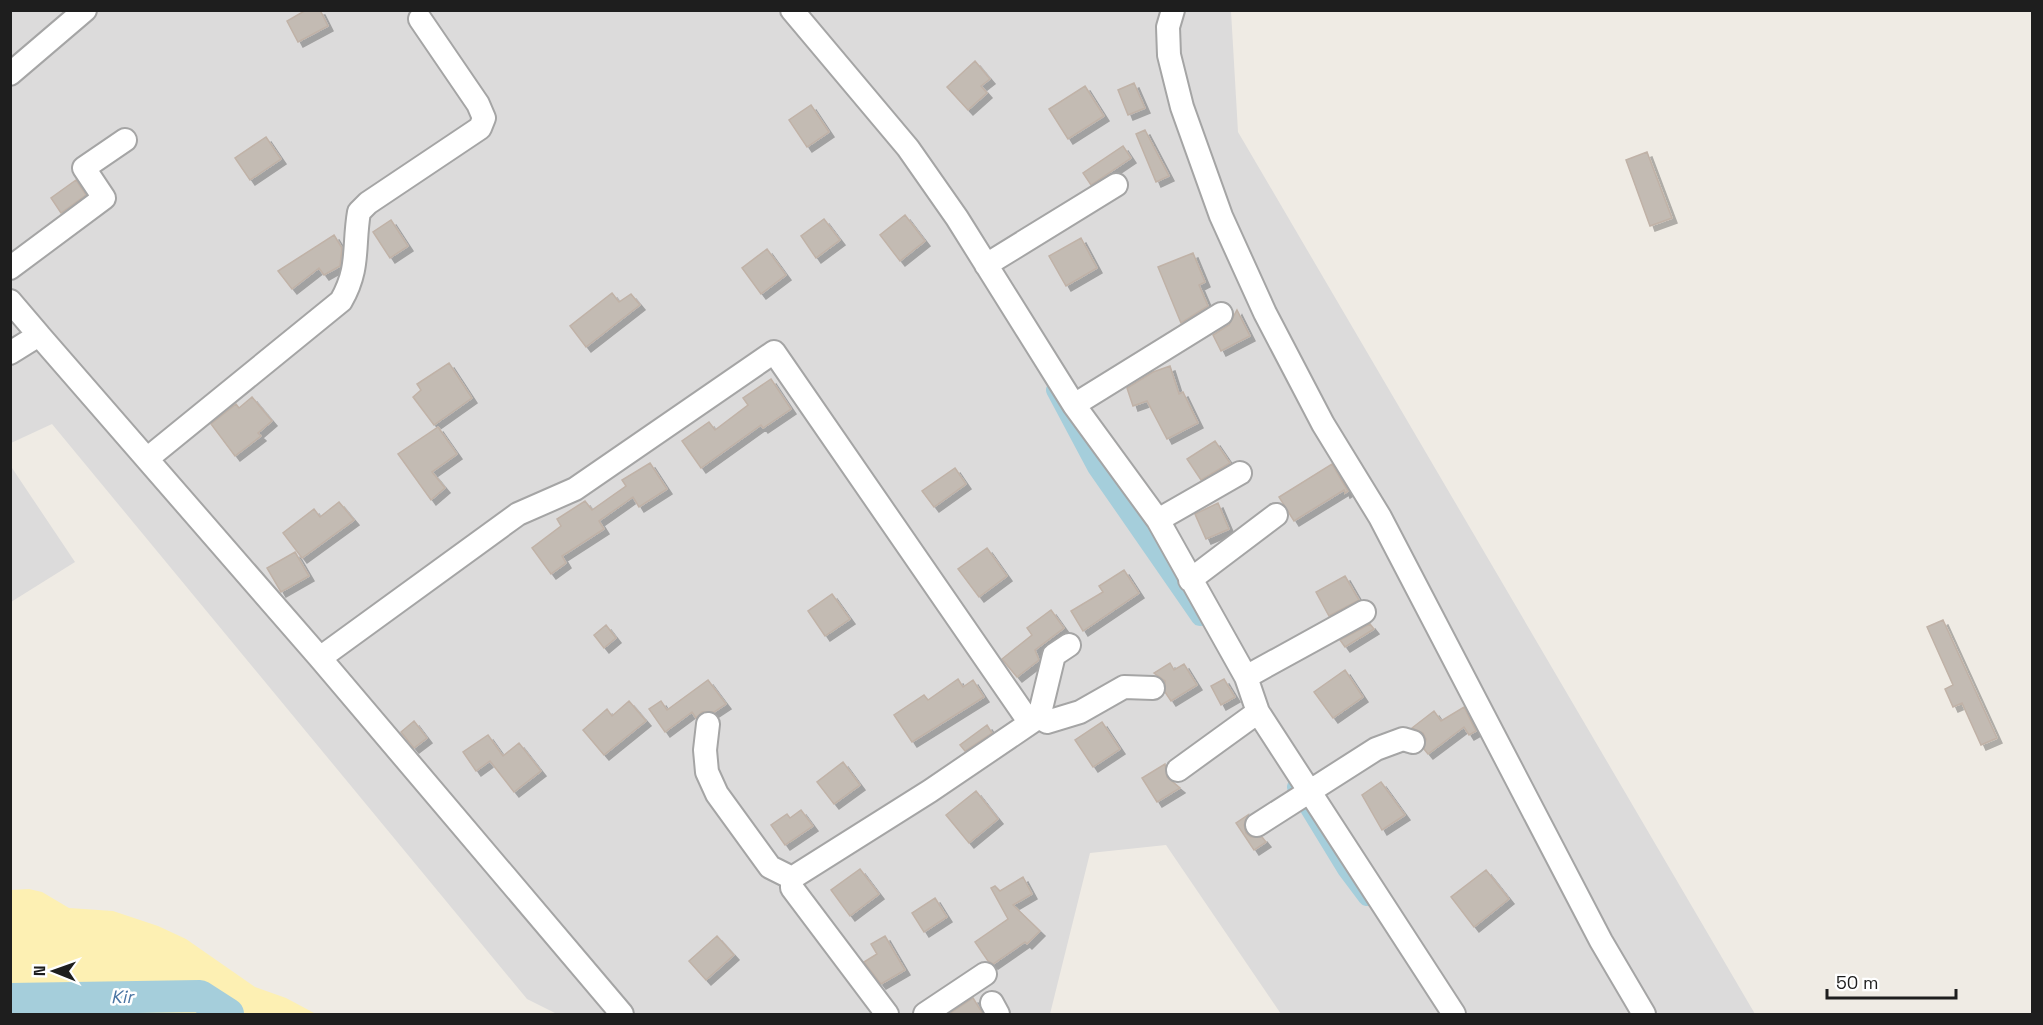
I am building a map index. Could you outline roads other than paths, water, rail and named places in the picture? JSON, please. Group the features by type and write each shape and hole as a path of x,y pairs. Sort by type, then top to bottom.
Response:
{"street":[{"path":"10,74 85,10"},
{"path":"792,10 908,148 986,265 1074,405 1158,520 1246,677 1258,712 1454,1014"},
{"path":"1173,10 1168,27 1169,55 1182,107 1221,216 1265,313 1323,424 1380,517 1601,941 1644,1014"},
{"path":"148,458 341,301 352,282 356,262 357,223 359,212 363,208 480,128 484,118 478,104 420,19"},
{"path":"10,268 104,198 84,168 125,140"},
{"path":"986,265 1116,185"},
{"path":"10,301 148,458 216,542 320,658 622,1014"},
{"path":"1074,405 1221,314"},
{"path":"10,353 39,335"},
{"path":"320,658 518,514 575,489 774,352 1034,720 1047,722 1069,717 1124,687 1153,688"},
{"path":"1158,520 1240,473"},
{"path":"1190,580 1276,515"},
{"path":"1246,677 1364,612"},
{"path":"792,878 930,791 1034,720 1054,655 1069,645"},
{"path":"1178,770 1258,712"},
{"path":"708,724 705,750 707,772 714,788 770,867 792,878"},
{"path":"1257,825 1376,749 1403,739 1413,742"},
{"path":"792,878 792,888 887,1014"},
{"path":"925,1014 985,974"}],"waterway":[{"path":"1055,390 1096,467 1200,617"},
{"path":"1296,787 1346,869 1367,897"},
{"name":"Kir","path":"10,999 200,996 228,1014"}]}
